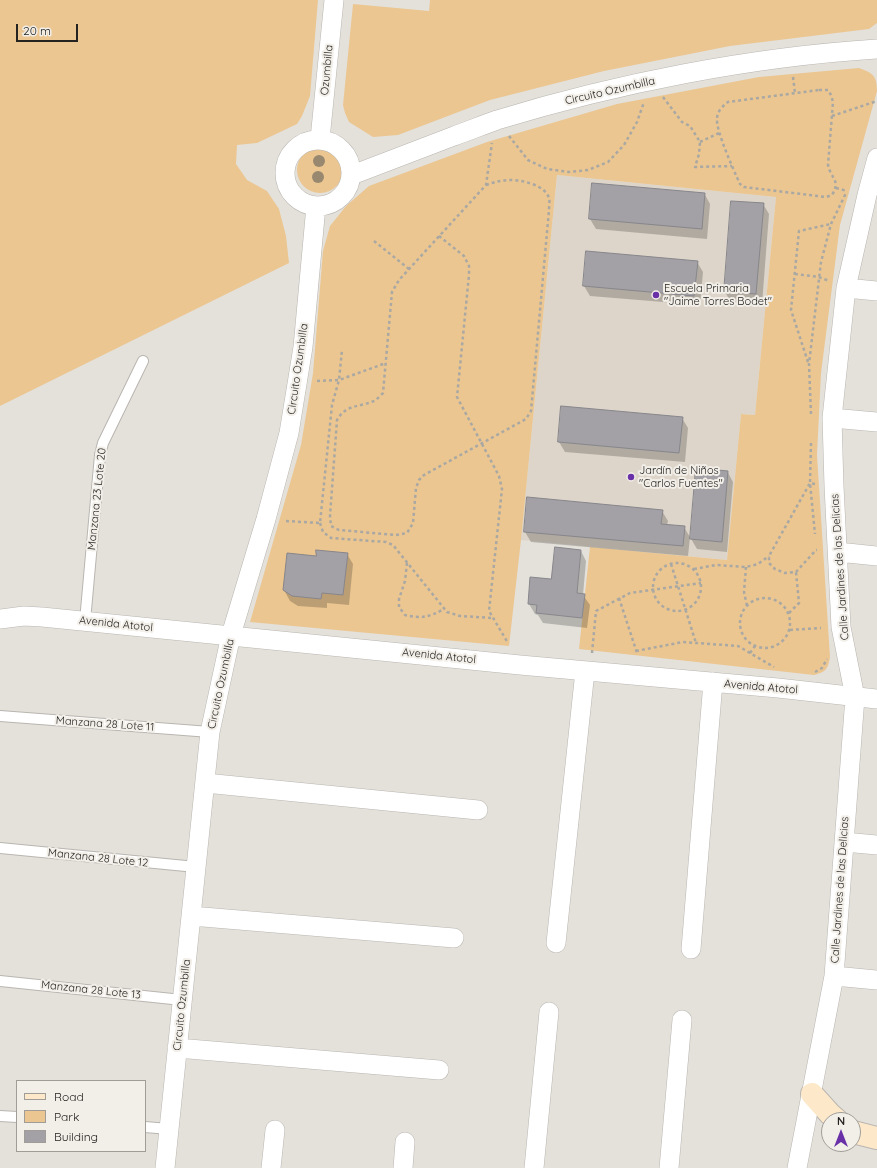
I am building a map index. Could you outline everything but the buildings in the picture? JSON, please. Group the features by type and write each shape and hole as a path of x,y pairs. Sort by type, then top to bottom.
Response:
{"street":[{"name":"Ozumbilla","path":"320,139 334,0"},
{"name":"Circuito Ozumbilla","path":"352,175 496,121 594,94 650,81 722,68 849,51 877,50"},
{"path":"320,139 333,142 344,150 350,162 352,175 349,188 341,198 330,205 316,206 303,203 293,195 286,184 284,170 288,158 296,147 308,141 320,139"},
{"name":"Calle Jardines de las Delicias","path":"797,1168 834,976 855,697 842,627 834,486 832,418 846,288 877,158"},
{"name":"Circuito Ozumbilla","path":"165,1168 210,732 231,635 266,519 289,433 303,346 316,206"},
{"path":"846,288 877,291"},
{"path":"832,418 877,422"},
{"path":"838,552 877,556"},
{"name":"Avenida Atotol","path":"0,619 24,616 42,617 520,665 778,688 877,699"},
{"path":"556,943 587,671"},
{"path":"691,949 713,682"},
{"path":"205,783 478,810"},
{"path":"844,842 877,845"},
{"path":"191,916 454,938"},
{"path":"834,976 877,980"},
{"path":"534,1168 549,1012"},
{"path":"669,1168 682,1020"},
{"path":"177,1048 439,1070"},
{"path":"812,1094 828,1112"},
{"path":"271,1168 275,1130"},
{"path":"861,1134 877,1138"},
{"path":"403,1168 405,1142"}],"lane":[{"name":"Manzana 23 Lote 20","path":"85,622 100,455 103,443 143,361"},
{"name":"Manzana 28 Lote 11","path":"0,716 210,732"},
{"name":"Manzana 28 Lote 12","path":"0,848 196,868"},
{"name":"Manzana 28 Lote 13","path":"0,981 182,1000"},
{"path":"0,1116 16,1117"},
{"path":"146,1127 169,1129"}],"path":[{"path":"496,121 528,160 547,169 569,172 588,170 608,162 624,145 638,122 650,81"},
{"path":"650,81 682,122 690,126 700,142 699,154 695,167 732,166"},
{"path":"819,90 828,90 832,95 832,116 828,165 835,181 836,188 832,195 826,197 744,187 740,184 732,166 720,133 717,119 721,108 728,102 819,90"},
{"path":"832,116 877,101"},
{"path":"486,185 496,121"},
{"path":"700,142 720,133"},
{"path":"511,180 528,182 544,189 549,197 531,411 526,419 424,475 419,480 416,488 413,523 407,532 396,535 339,530 332,526 330,516 337,420 341,413 349,408 377,399 383,393 392,292 399,280 439,236 486,185 499,181 511,180"},
{"path":"809,364 791,310 799,231 831,224"},
{"path":"439,236 464,256 469,266 457,397 499,476 502,489 489,611 520,665"},
{"path":"374,241 409,269"},
{"path":"795,274 819,277 846,288"},
{"path":"342,350 339,380 332,405 320,523 323,532 331,538 386,542 393,546 447,612 460,616 492,618"},
{"path":"297,383 339,380 386,363"},
{"path":"694,569 716,565 746,567 758,564 769,556 810,484 834,486"},
{"path":"266,519 320,523"},
{"path":"769,556 770,562 775,569 785,573 796,572 816,550 838,552"},
{"path":"407,563 405,581 399,599 399,607 405,615 415,617 432,615 444,608"},
{"path":"679,563 694,569 699,576 701,583 701,592 698,599 686,609 677,611 662,606 657,600 653,585 659,571 664,566 679,563"},
{"path":"671,564 696,643"},
{"path":"746,567 744,592 747,606"},
{"path":"789,613 799,603 796,572"},
{"path":"587,671 596,611 630,593 701,583"},
{"path":"619,598 636,652 637,675"},
{"path":"760,598 769,598 778,601 789,613 791,622 790,630 786,638 780,644 771,648 763,648 748,642 743,636 740,628 742,612 753,601 760,598"},
{"path":"790,630 842,627"},
{"path":"636,652 683,642 738,646 780,670 778,688"},
{"path":"750,654 755,646"}],"shaded area":[{"name":"Escuela Primaria \"Jaime Torres Bodet\"","path":"557,175 776,197 755,415 741,414 727,560 521,540"}],"green space":[{"path":"0,0 318,0 310,96 302,116 297,124 257,143 237,145 236,164 247,180 267,191 279,209 286,236 289,263 0,406"},
{"path":"430,0 877,0 877,23 869,29 730,46 604,71 490,100 398,135 373,137 349,122 343,105 353,4 429,11"},
{"path":"859,68 868,72 875,78 877,91 840,225 821,373 817,455 830,657 824,671 814,675 579,649 590,547 727,560 741,414 755,415 776,197 557,175 509,646 250,622 301,445 313,373 323,251 330,226 346,206 369,186 487,142 617,104 759,77"},
{"path":"325,147 329,148 339,157 342,161 342,179 333,189 325,193 315,193 307,189 298,179 297,165 301,157 311,148"}],"place":[{"name":"Escuela Primaria \"Jaime Torres Bodet\"","path":"656,295"},
{"name":"Jardín de Niños \"Carlos Fuentes\"","path":"631,477"}]}
